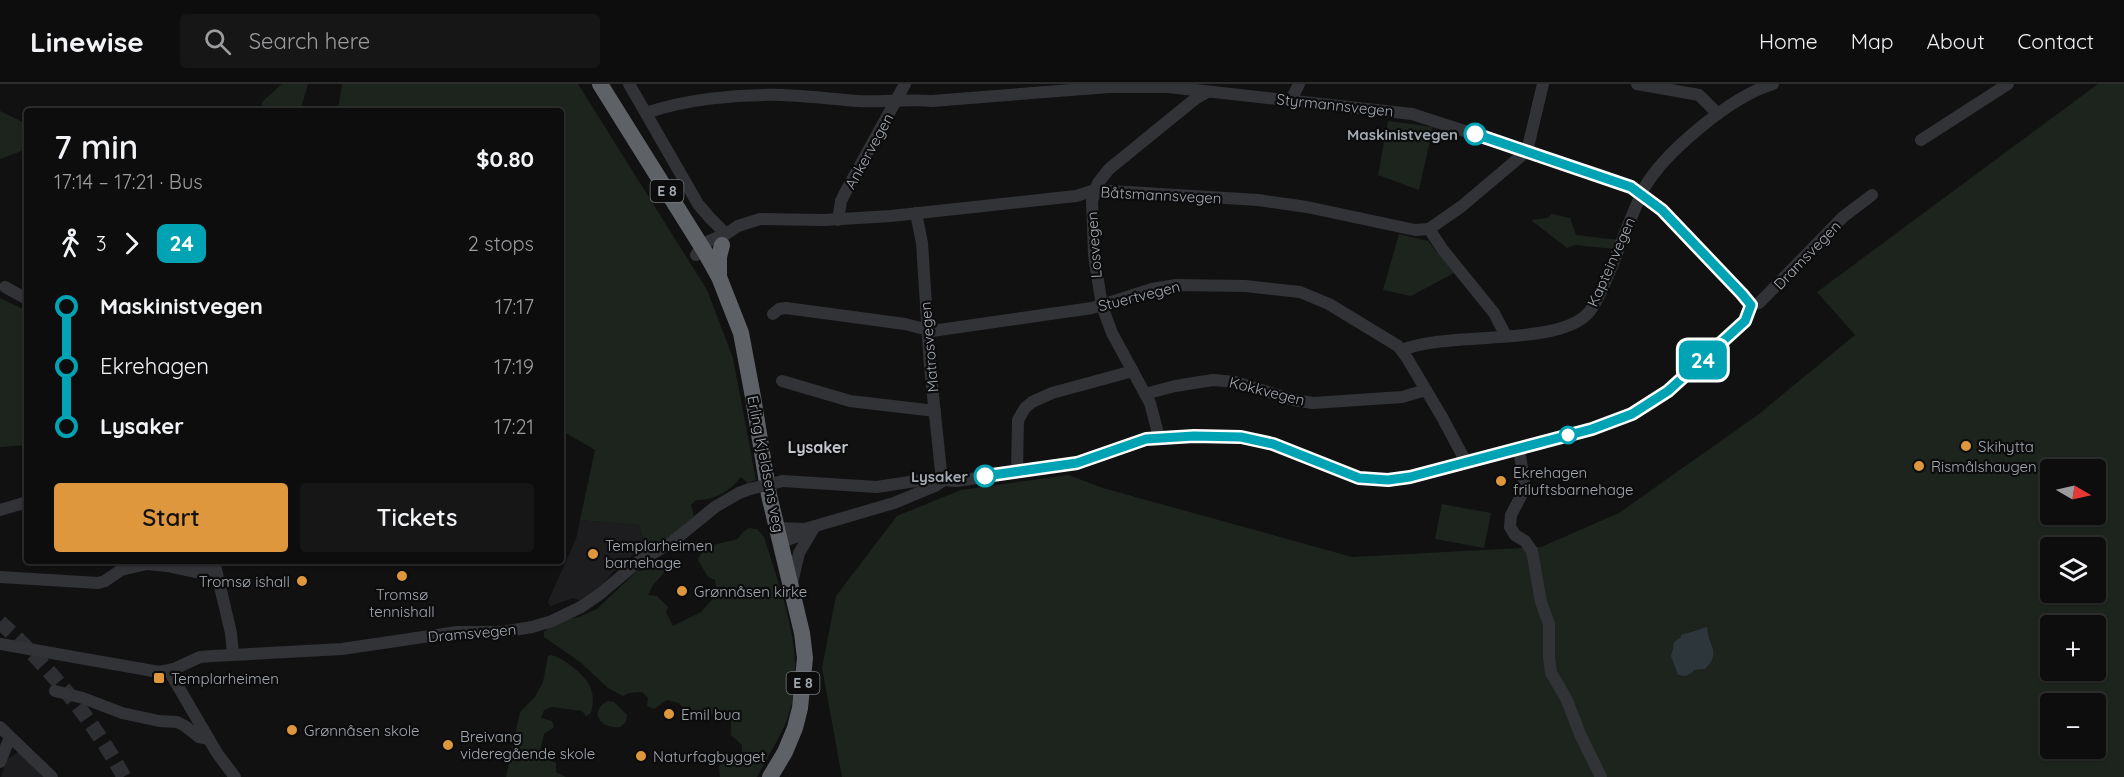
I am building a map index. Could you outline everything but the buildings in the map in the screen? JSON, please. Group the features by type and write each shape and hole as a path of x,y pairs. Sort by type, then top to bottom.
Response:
{"highway":[{"name":"Erling Kjeldsens veg","path":"600,84 719,277 737,321 753,397 769,495 792,584 805,658 804,681 795,728 785,752 770,777"},
{"name":"E 8","path":"719,277 719,257 724,239"},
{"name":"Erling Kjeldsens veg","path":"701,250 745,358"}],"street":[{"path":"629,84 699,204 724,239"},
{"name":"Ankervegen","path":"838,220 841,201 846,190 905,84"},
{"path":"1291,100 1299,84"},
{"path":"1506,336 1494,313 1429,229 1462,206 1527,151 1543,84"},
{"path":"1637,84 1699,90 1718,114"},
{"name":"Kapteinvegen","path":"1402,350 1427,343 1552,332 1576,324 1584,318 1598,299 1641,193 1652,177 1718,114 1755,90 1773,84"},
{"path":"1921,140 2008,84"},
{"name":"Styrmannsvegen","path":"646,112 699,102 766,95 884,102 907,99 932,101 1159,86 1412,114 1607,177 1631,187 1662,210 1751,305"},
{"name":"Losvegen","path":"1159,437 1145,393 1112,333 1102,306 1095,270 1091,222 1092,201 1103,176 1117,162 1195,99 1207,92"},
{"name":"Båtsmannsvegen","path":"701,250 715,250 738,226 760,219 838,220 1076,196 1095,190 1258,200 1415,230 1429,229"},
{"name":"Dramsvegen","path":"0,644 151,671 170,671 200,657 342,649 457,632 501,632 532,627 552,621 581,607 638,562 672,542 718,505 738,493 783,481 877,487 914,481 957,481 1077,463 1139,441 1159,437 1228,436 1284,447 1348,475 1377,480 1410,477 1611,422 1655,401 1738,327 1749,313 1751,305 1759,303 1843,217 1872,195"},
{"name":"Matrosvegen","path":"916,213 921,237 927,330 942,481"},
{"name":"Stuertvegen","path":"773,314 779,309 786,308 905,324 927,330 945,330 1102,306 1176,285 1216,284 1289,290 1307,294 1329,304 1392,341 1402,350 1466,462"},
{"path":"5,286 24,297"},
{"path":"1017,471 1018,420 1025,408 1032,402 1052,393 1133,371"},
{"name":"Kokkvegen","path":"1145,393 1186,383 1213,380 1235,382 1294,400 1313,403 1402,397 1426,390"},
{"path":"782,381 850,401 935,411"},
{"path":"1519,449 1524,481 1522,494 1510,515 1510,527 1532,551 1542,602 1549,624 1551,673 1570,707 1601,777"},
{"name":"Dramsvegen","path":"779,535 894,503 928,490 942,481"},
{"path":"0,510 24,503"},
{"path":"792,584 799,553 810,528"},
{"path":"0,578 98,583 121,570 147,564 195,572 214,565 234,654"},
{"path":"170,671 209,739 235,777"},
{"path":"55,691 122,713 159,721 177,722 199,737 209,739"},
{"path":"0,727 52,777"},
{"path":"0,762 10,737"}],"shaded area":[{"path":"282,84 308,84 301,108 261,108 262,102"},
{"path":"342,84 578,84 707,290 733,358 756,480 748,483 741,477 721,494 709,499 696,500 691,505 694,516 673,535 647,551 639,525 580,520 595,450 564,432 564,108 338,108"},
{"path":"2098,84 2124,84 2124,777 842,777 822,668 836,596 897,516 961,490 1068,475 1103,488 1352,557 1541,547 1619,513 1759,414 1855,335 1817,292","holes":["1696,630 1705,632 1710,638 1712,655 1687,675 1677,670 1672,651 1679,639"]},
{"path":"0,111 24,123 24,150 0,159"},
{"path":"1388,121 1433,127 1419,190 1378,175"},
{"path":"1552,214 1570,218 1576,235 1619,240 1615,249 1575,245 1567,248 1531,220 1547,218"},
{"path":"1399,234 1428,241 1454,273 1411,296 1383,290"},
{"path":"0,298 24,310 24,445 0,447"},
{"path":"1442,504 1491,513 1484,548 1435,539"},
{"path":"580,520 639,525 644,543 641,549 614,571 600,587 580,600 573,598 551,606 548,603 549,599 576,539"},
{"path":"749,528 757,529 764,537 785,604 794,650 793,697 784,727 757,777 720,777 719,766 722,759 738,760 742,754 742,745 731,735 731,719 721,712 704,715 692,712 679,703 667,700 654,709 647,706 648,698 642,692 623,696 608,688 580,662 544,637 544,632 563,620 579,617 597,609 637,571 651,569 667,561 670,566 653,585 648,595 657,596 668,607 666,612 673,626 701,612 717,594 715,580 708,577 698,560 709,547 738,539"},
{"path":"1707,627 1713,648 1713,658 1710,663 1705,669 1693,670 1686,676 1678,675 1671,656 1674,642 1681,635"},
{"path":"551,655 574,668 589,684 593,698 591,713 586,716 582,711 552,707 544,710 541,718 552,721 554,727 544,734 539,754 556,763 556,772 566,777 506,777 520,712 535,697 543,682 548,656"},
{"path":"607,701 614,702 627,715 626,722 620,727 607,725 599,719 598,710"},
{"path":"20,751 46,777 1,777 6,760"}],"tunnel":[{"path":"0,622 36,657 68,694 98,734 124,777"}],"bus line":[{"name":"24","path":"985,476 1077,463 1146,439 1228,436 1284,447 1359,478 1388,480 1410,477 1592,429 1632,414 1668,391 1745,321 1751,305 1662,210 1641,193 1607,177 1475,134"}],"place":[{"name":"Maskinistvegen","path":"1475,134"},
{"name":"Skihytta","path":"1966,446"},
{"name":"Rismålshaugen","path":"1919,466"},
{"name":"Lysaker","path":"985,476"},
{"name":"Ekrehagen friluftsbarnehage","path":"1501,481"},
{"name":"Templarheimen barnehage","path":"593,554"},
{"name":"Tromsø tennishall","path":"402,576"},
{"name":"Tromsø ishall","path":"302,581"},
{"name":"Grønnåsen kirke","path":"682,591"},
{"name":"Templarheimen","path":"159,678"},
{"name":"Emil bua","path":"669,714"},
{"name":"Grønnåsen skole","path":"292,730"},
{"name":"Breivang videregående skole","path":"448,745"},
{"name":"Naturfagbygget","path":"641,756"}],"district":[{"name":"Lysaker","path":"818,447"}]}
